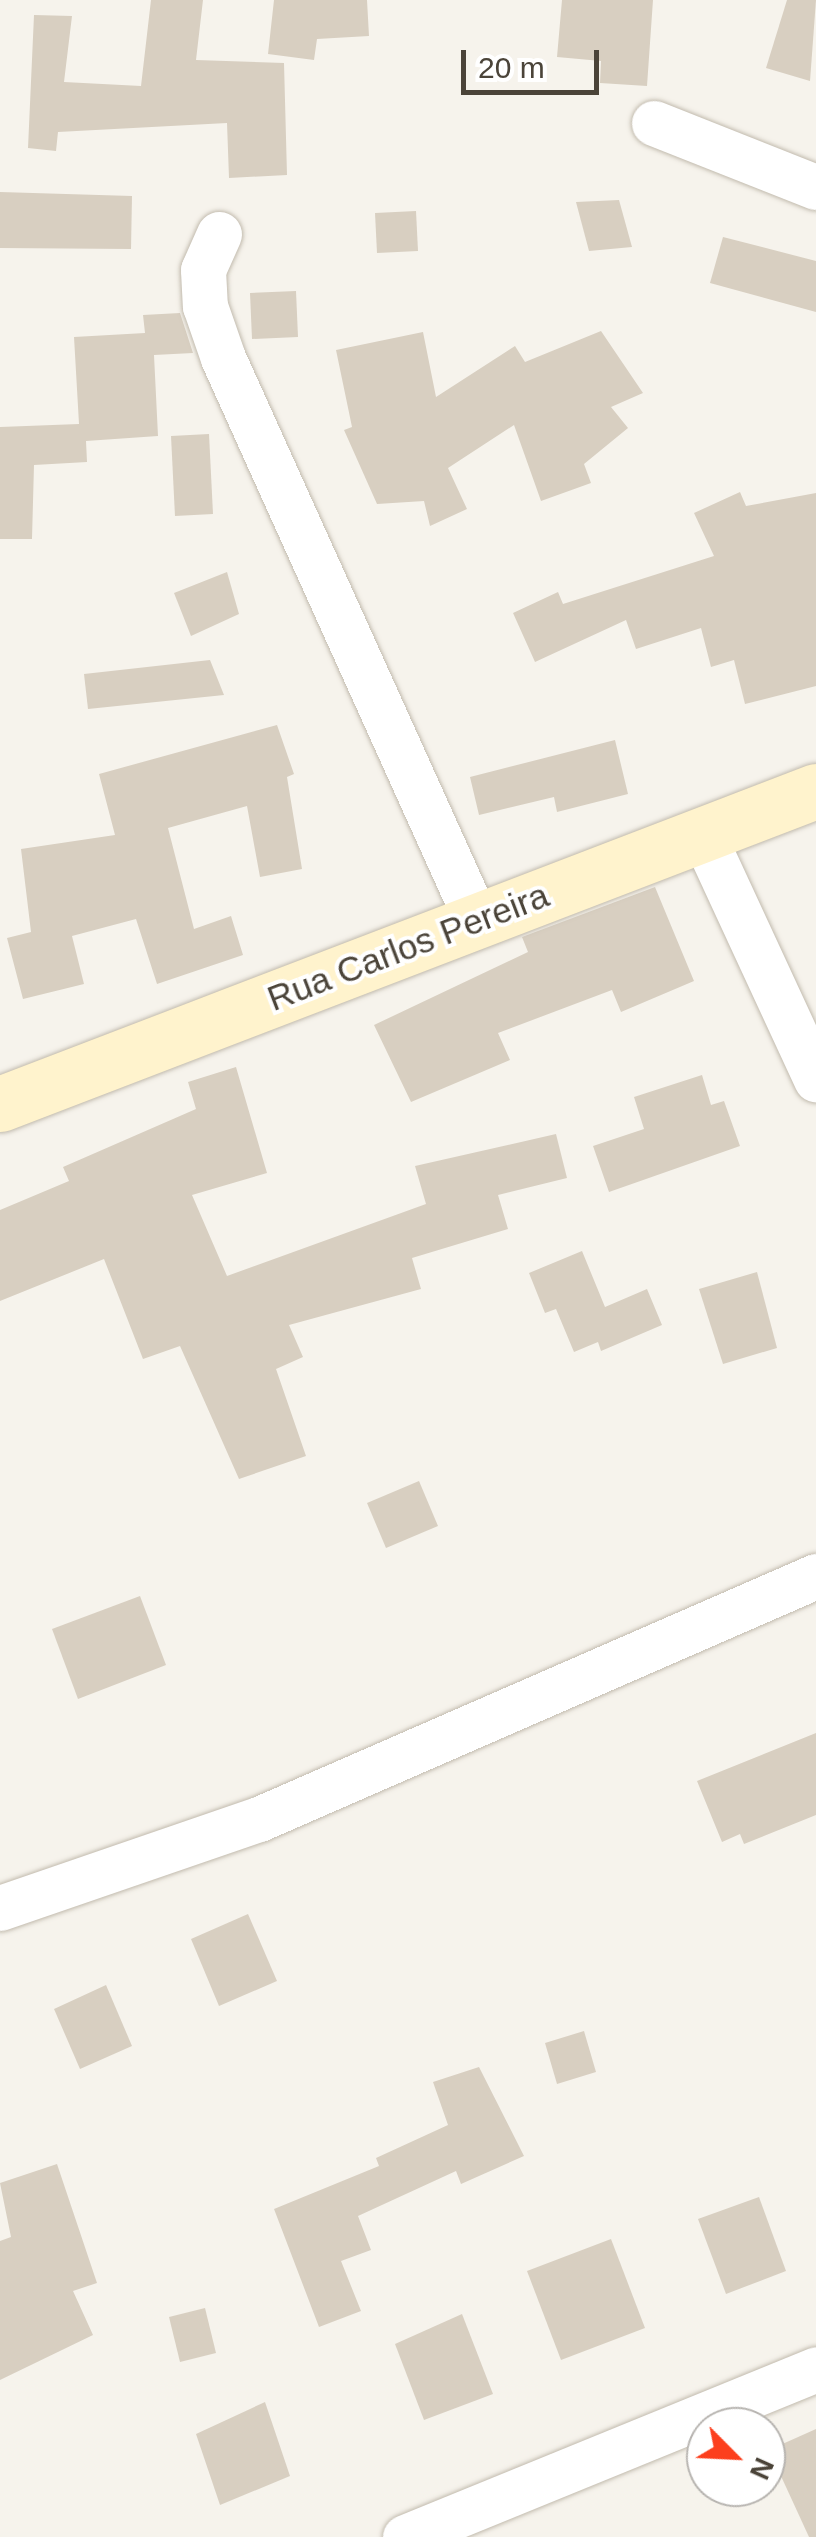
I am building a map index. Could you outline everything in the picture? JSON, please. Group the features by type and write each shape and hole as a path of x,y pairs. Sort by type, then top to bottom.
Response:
{"main road":[{"name":"Rua Carlos Pereira","path":"0,1104 816,791"}],"street":[{"path":"654,124 816,188"},
{"path":"220,234 203,270 205,306 223,358 476,920"},
{"path":"704,837 816,1079"},
{"path":"0,1908 259,1819 816,1576"},
{"path":"404,2537 816,2369"}],"building":[{"path":"151,0 203,0 196,60 284,63 287,175 229,178 227,123 58,132 56,151 28,148 34,15 72,16 64,82 141,86"},
{"path":"274,0 367,0 369,36 317,39 314,60 268,54"},
{"path":"562,0 653,0 647,86 600,83 601,61 557,57"},
{"path":"787,0 816,0 810,81 766,68"},
{"path":"0,192 132,196 131,249 0,248"},
{"path":"619,200 632,247 589,251 576,202"},
{"path":"416,211 418,251 377,253 375,213"},
{"path":"723,237 816,261 816,312 710,283"},
{"path":"296,291 298,337 252,339 250,293"},
{"path":"180,313 193,353 154,355 158,436 86,441 87,462 34,465 32,539 0,539 0,427 79,424 74,337 145,333 143,315"},
{"path":"601,331 643,393 611,407 628,428 584,464 591,483 541,501 514,425 448,468 467,509 430,526 424,501 377,504 344,430 352,427 336,350 423,332 436,397 515,346 525,362"},
{"path":"209,434 213,514 175,516 171,436"},
{"path":"740,492 746,506 816,493 816,686 745,704 734,660 711,667 701,628 636,649 626,620 535,662 513,613 558,592 563,604 714,556 694,513"},
{"path":"227,572 239,614 191,636 174,593"},
{"path":"210,660 224,695 88,709 84,674"},
{"path":"277,725 294,774 287,777 302,869 260,877 247,806 168,828 194,929 231,916 243,955 157,984 136,919 72,936 84,984 23,999 7,938 31,932 21,849 115,835 99,774"},
{"path":"615,740 628,794 557,812 554,797 479,815 470,777"},
{"path":"655,887 694,981 621,1012 612,990 498,1033 510,1060 411,1102 374,1025 528,952 522,937"},
{"path":"236,1067 267,1173 192,1195 227,1276 426,1204 415,1166 556,1134 567,1178 498,1195 508,1229 412,1258 421,1289 289,1325 303,1357 276,1369 306,1456 239,1479 180,1346 143,1359 104,1259 0,1301 0,1210 69,1181 63,1167 196,1109 188,1082"},
{"path":"702,1075 711,1105 724,1101 740,1146 609,1192 593,1146 644,1129 634,1097"},
{"path":"582,1251 605,1307 647,1289 662,1325 601,1351 598,1342 574,1352 556,1309 545,1313 529,1273"},
{"path":"757,1272 777,1348 723,1364 699,1289"},
{"path":"419,1481 438,1526 386,1548 367,1503"},
{"path":"140,1596 166,1665 78,1699 52,1629"},
{"path":"816,1733 816,1815 744,1844 740,1834 722,1842 697,1781"},
{"path":"248,1914 277,1981 219,2006 191,1939"},
{"path":"106,1985 132,2046 80,2069 54,2009"},
{"path":"584,2031 596,2072 557,2084 545,2043"},
{"path":"479,2067 524,2156 461,2184 456,2171 358,2216 371,2250 341,2261 361,2311 319,2327 274,2209 379,2166 376,2158 448,2125 433,2082"},
{"path":"57,2164 97,2283 73,2291 93,2335 0,2380 0,2241 11,2237 0,2183"},
{"path":"759,2197 786,2271 726,2294 698,2219"},
{"path":"611,2239 645,2328 561,2360 527,2271"},
{"path":"205,2308 216,2353 180,2362 169,2317"},
{"path":"462,2314 493,2394 424,2420 395,2344"},
{"path":"265,2402 290,2476 220,2505 196,2434"},
{"path":"816,2429 816,2537 809,2537 786,2487 786,2442"}]}
